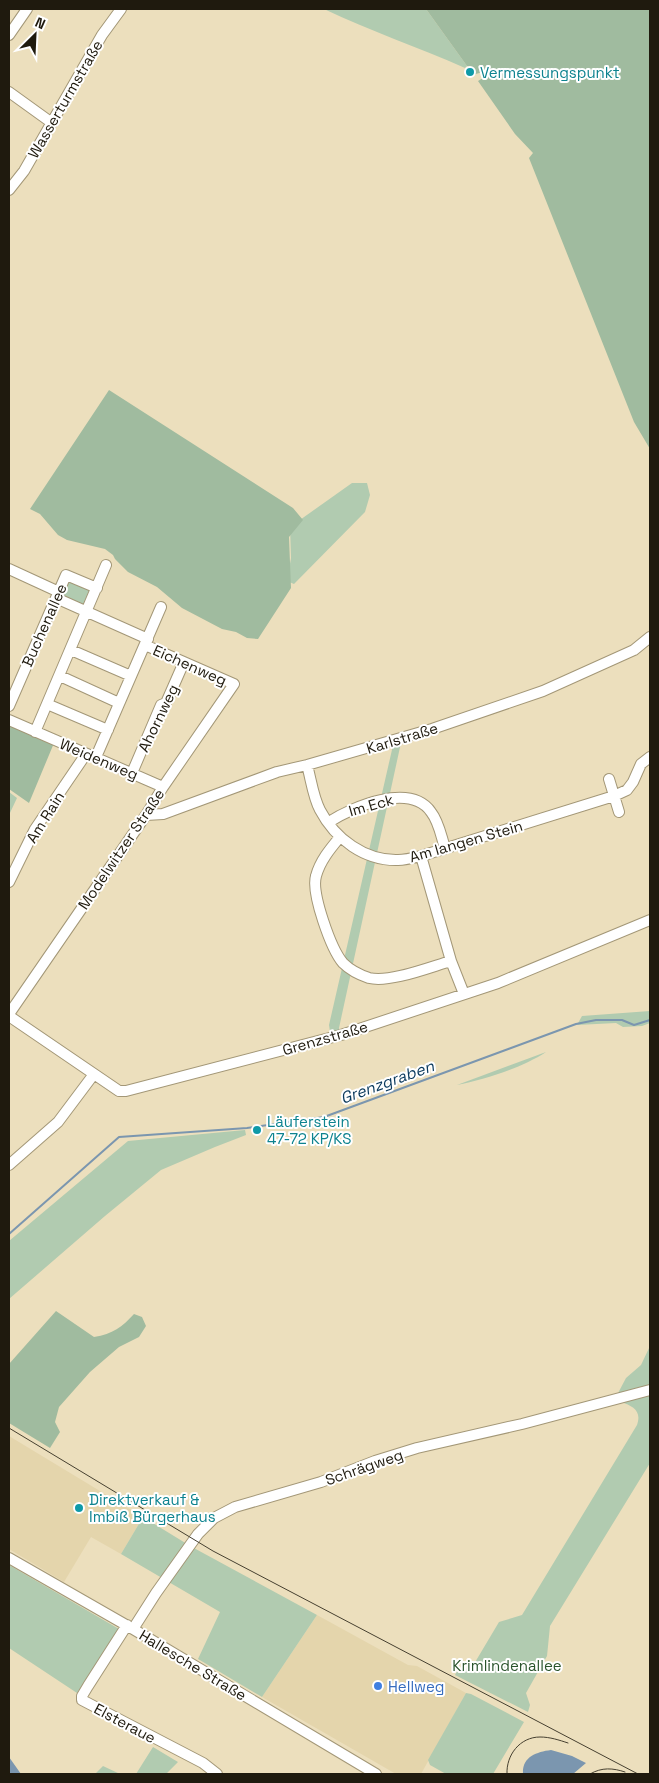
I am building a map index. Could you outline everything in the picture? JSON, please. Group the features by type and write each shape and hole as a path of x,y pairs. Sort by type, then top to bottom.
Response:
{"street":[{"path":"9,35 27,9"},
{"name":"Wasserturmstraße","path":"9,190 24,172 102,35 121,9"},
{"path":"9,92 52,123"},
{"path":"35,732 106,565"},
{"name":"Eichenweg","path":"9,569 184,662 234,684"},
{"name":"Buchenallee","path":"9,706 66,575 97,588"},
{"name":"Am Rain","path":"9,882 35,830 91,756 108,730 161,606"},
{"name":"Karlstraße","path":"146,815 163,814 277,772 307,766 432,729 543,691 634,650 650,637"},
{"path":"71,650 131,676"},
{"name":"Ahornweg","path":"132,773 162,705 166,703 184,662"},
{"path":"60,676 119,703"},
{"name":"Modelwitzer Straße","path":"9,1015 234,684"},
{"path":"47,704 108,730"},
{"name":"Weidenweg","path":"9,720 163,787"},
{"name":"Am langen Stein","path":"307,766 320,809 340,837 358,850 378,858 399,860 421,856 614,796 627,790 641,764 650,756"},
{"path":"609,780 619,812"},
{"name":"Im Eck","path":"329,822 344,812 364,806 400,797 416,800 431,811 445,848"},
{"path":"340,837 323,858 315,877 315,895 334,951 343,963 354,972 369,978 384,980 451,961"},
{"path":"421,856 451,961 464,994"},
{"name":"Grenzstraße","path":"9,1015 119,1091 126,1091 341,1035 533,969 650,920"},
{"path":"9,1165 58,1122 94,1074"},
{"name":"Schrägweg","path":"130,1627 198,1534 214,1518 235,1506 321,1482 375,1461 417,1448 522,1424 650,1390"},
{"name":"Hallesche Straße","path":"9,1558 130,1627 376,1774"},
{"name":"Elsteraue","path":"130,1627 88,1686 82,1696 82,1700 201,1762 217,1774"}],"shaded area":[{"path":"9,1436 143,1517 121,1554 91,1537 64,1582 9,1549"},
{"path":"317,1615 408,1665 417,1666 466,1693 421,1774 396,1774 262,1697"}],"green space":[{"path":"324,9 426,9 467,66 465,68"},
{"path":"426,9 650,9 650,449 634,422 529,158 533,153 515,134 478,81 483,78 483,72 472,75 470,67 467,66"},
{"path":"109,390 293,508 303,520 289,537 291,588 258,639 247,638 236,632 222,629 182,608 157,587 128,572 105,549 67,540 58,535 40,514 30,509"},
{"path":"352,483 367,483 370,495 365,512 294,584 287,581 291,558 290,527"},
{"path":"67,580 91,588 83,607 63,598 61,594"},
{"path":"9,724 54,743 29,803 9,789"},
{"path":"402,738 339,1028 341,1035 331,1038 329,1025 394,741"},
{"path":"9,792 17,798 9,815"},
{"path":"650,1011 650,1023 642,1026 623,1027 616,1023 577,1025 582,1016"},
{"path":"546,1052 526,1063 503,1072 457,1085"},
{"path":"245,1130 246,1135 161,1170 9,1299 9,1241 128,1141"},
{"path":"56,1311 94,1337 117,1329 134,1314 142,1317 146,1326 139,1337 119,1347 90,1372 59,1407 55,1422 60,1432 50,1448 9,1423 9,1364"},
{"name":"Krimlindenallee","path":"650,1346 650,1463 550,1626 547,1656 526,1693 530,1705 528,1712 455,1675 458,1669 464,1670 474,1664 499,1622 522,1615 637,1425 638,1416 633,1407 621,1402 617,1395 626,1378 641,1365"},
{"path":"143,1517 187,1544 162,1578 121,1554"},
{"path":"192,1547 317,1615 262,1697 198,1659 220,1612 167,1581"},
{"path":"9,1565 119,1629 77,1693 9,1648"},
{"name":"Krimlindenallee","path":"466,1693 524,1722 493,1774 446,1774 430,1765 428,1760"},
{"path":"153,1747 178,1762 166,1774 136,1774"},
{"path":"103,1766 120,1774 95,1774"}],"water":[{"path":"551,1750 572,1756 586,1763 573,1774 523,1774 523,1768 527,1759 540,1752"},
{"path":"9,1757 21,1774 9,1774"}],"waterway":[{"name":"Grenzgraben","path":"9,1234 119,1137 247,1128 324,1117 576,1024 596,1020 622,1020 634,1025 650,1020"}],"tram line":[{"path":"9,1428 213,1551 638,1774"},
{"path":"507,1774 507,1767 512,1754 526,1740 544,1737 568,1743"},
{"path":"590,1774 608,1769 625,1772"}],"place":[{"name":"Vermessungspunkt","path":"470,72"},
{"name":"Läuferstein 47-72 KP/KS","path":"257,1130"},
{"name":"Direktverkauf & Imbiß Bürgerhaus","path":"79,1508"},
{"name":"Hellweg","path":"378,1686"}]}
